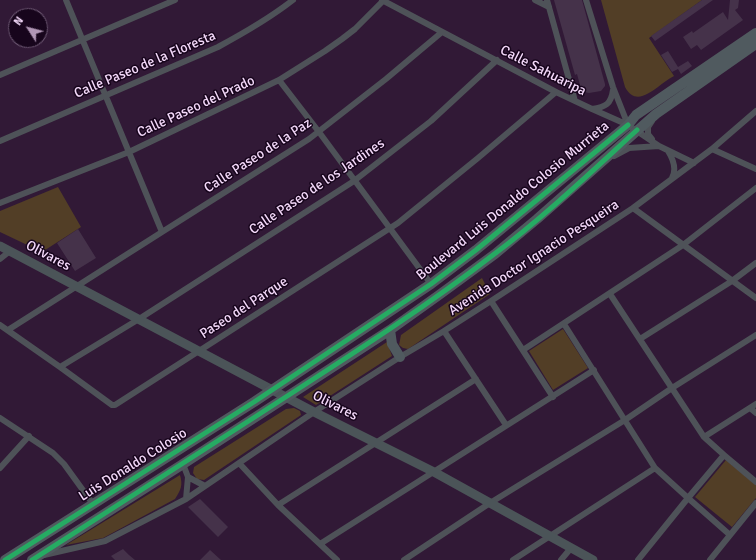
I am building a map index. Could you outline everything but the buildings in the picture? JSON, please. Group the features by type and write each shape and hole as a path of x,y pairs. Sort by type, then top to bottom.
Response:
{"main road":[{"name":"Boulevard Luis Donaldo Colosio Murrieta","path":"286,397 390,330 495,254 594,169 632,127 636,115 756,34"},
{"name":"Boulevard Luis Donaldo Colosio Murrieta","path":"273,390 431,284 632,127 656,114 756,44"},
{"name":"Olivares","path":"0,246 314,412 434,472 593,560"},
{"path":"390,330 392,344 400,357"},
{"name":"Luis Donaldo Colosio","path":"5,560 273,390"},
{"name":"Luis Donaldo Colosio","path":"36,558 286,397"},
{"path":"254,402 257,408 257,416"}],"street":[{"path":"66,0 162,232"},
{"path":"0,75 174,0"},
{"name":"Calle Paseo de la Floresta","path":"0,141 218,47 268,19 293,0"},
{"name":"Calle Sahuaripa","path":"382,0 556,92 632,127 659,146 694,163"},
{"name":"Calle Paseo del Prado","path":"0,203 128,152 279,80 342,40 355,29 382,0"},
{"path":"535,0 549,7"},
{"path":"547,0 574,101"},
{"path":"586,0 613,87 632,127"},
{"name":"Calle Paseo de la Paz","path":"8,330 319,132 442,32"},
{"name":"Calle Paseo de los Jardines","path":"60,367 139,319 354,180 431,121 497,60"},
{"path":"279,80 431,284"},
{"path":"592,109 605,106 609,102 612,98 613,87"},
{"name":"Paseo del Parque","path":"60,367 112,405 115,405 389,229 478,158 556,92"},
{"name":"Avenida Doctor Ignacio Pesqueira","path":"36,558 105,541 186,499 314,412 400,357 444,332 633,208 712,149 756,111"},
{"path":"656,114 648,127 648,134 659,146"},
{"path":"594,169 629,148 659,146"},
{"path":"712,149 756,169"},
{"path":"667,150 674,164 674,174 671,179"},
{"path":"524,350 684,245 756,188"},
{"path":"633,208 756,298"},
{"path":"0,259 10,251"},
{"path":"640,339 732,281 756,263"},
{"path":"610,294 704,437 724,456 756,482"},
{"path":"492,301 553,396"},
{"path":"564,324 655,468 730,535"},
{"path":"0,325 60,367"},
{"path":"444,332 506,425"},
{"path":"404,560 490,503 625,420 672,388 756,335"},
{"path":"320,544 594,370"},
{"path":"278,505 476,379"},
{"path":"704,437 756,404"},
{"path":"750,408 756,413"},
{"path":"0,418 53,453 64,464 93,504"},
{"path":"0,468 29,436"},
{"path":"638,560 724,456"},
{"path":"239,463 278,505 337,560"},
{"path":"183,464 188,477 186,499"},
{"path":"513,560 655,468"},
{"path":"188,477 205,486"},
{"path":"710,560 756,503"},
{"path":"561,560 571,548"}],"shaded area":[{"path":"601,0 702,0 649,38 674,76 645,95 636,97 629,92 625,87"},
{"path":"58,187 81,227 42,252 0,232 0,211"},
{"path":"482,278 490,294 408,349 399,345 401,335"},
{"path":"563,329 588,368 553,390 529,351"},
{"path":"387,342 392,356 316,405 303,397"},
{"path":"294,408 300,411 301,415 204,480 197,479 193,473 194,467 286,409"},
{"path":"726,460 756,485 756,498 732,527 695,497"},
{"path":"180,475 181,487 175,499 103,538 66,545"}],"cycle path":[{"path":"5,560 254,402 431,284 476,250 628,125"},
{"path":"32,560 348,357 436,297 512,240 637,130"}]}
